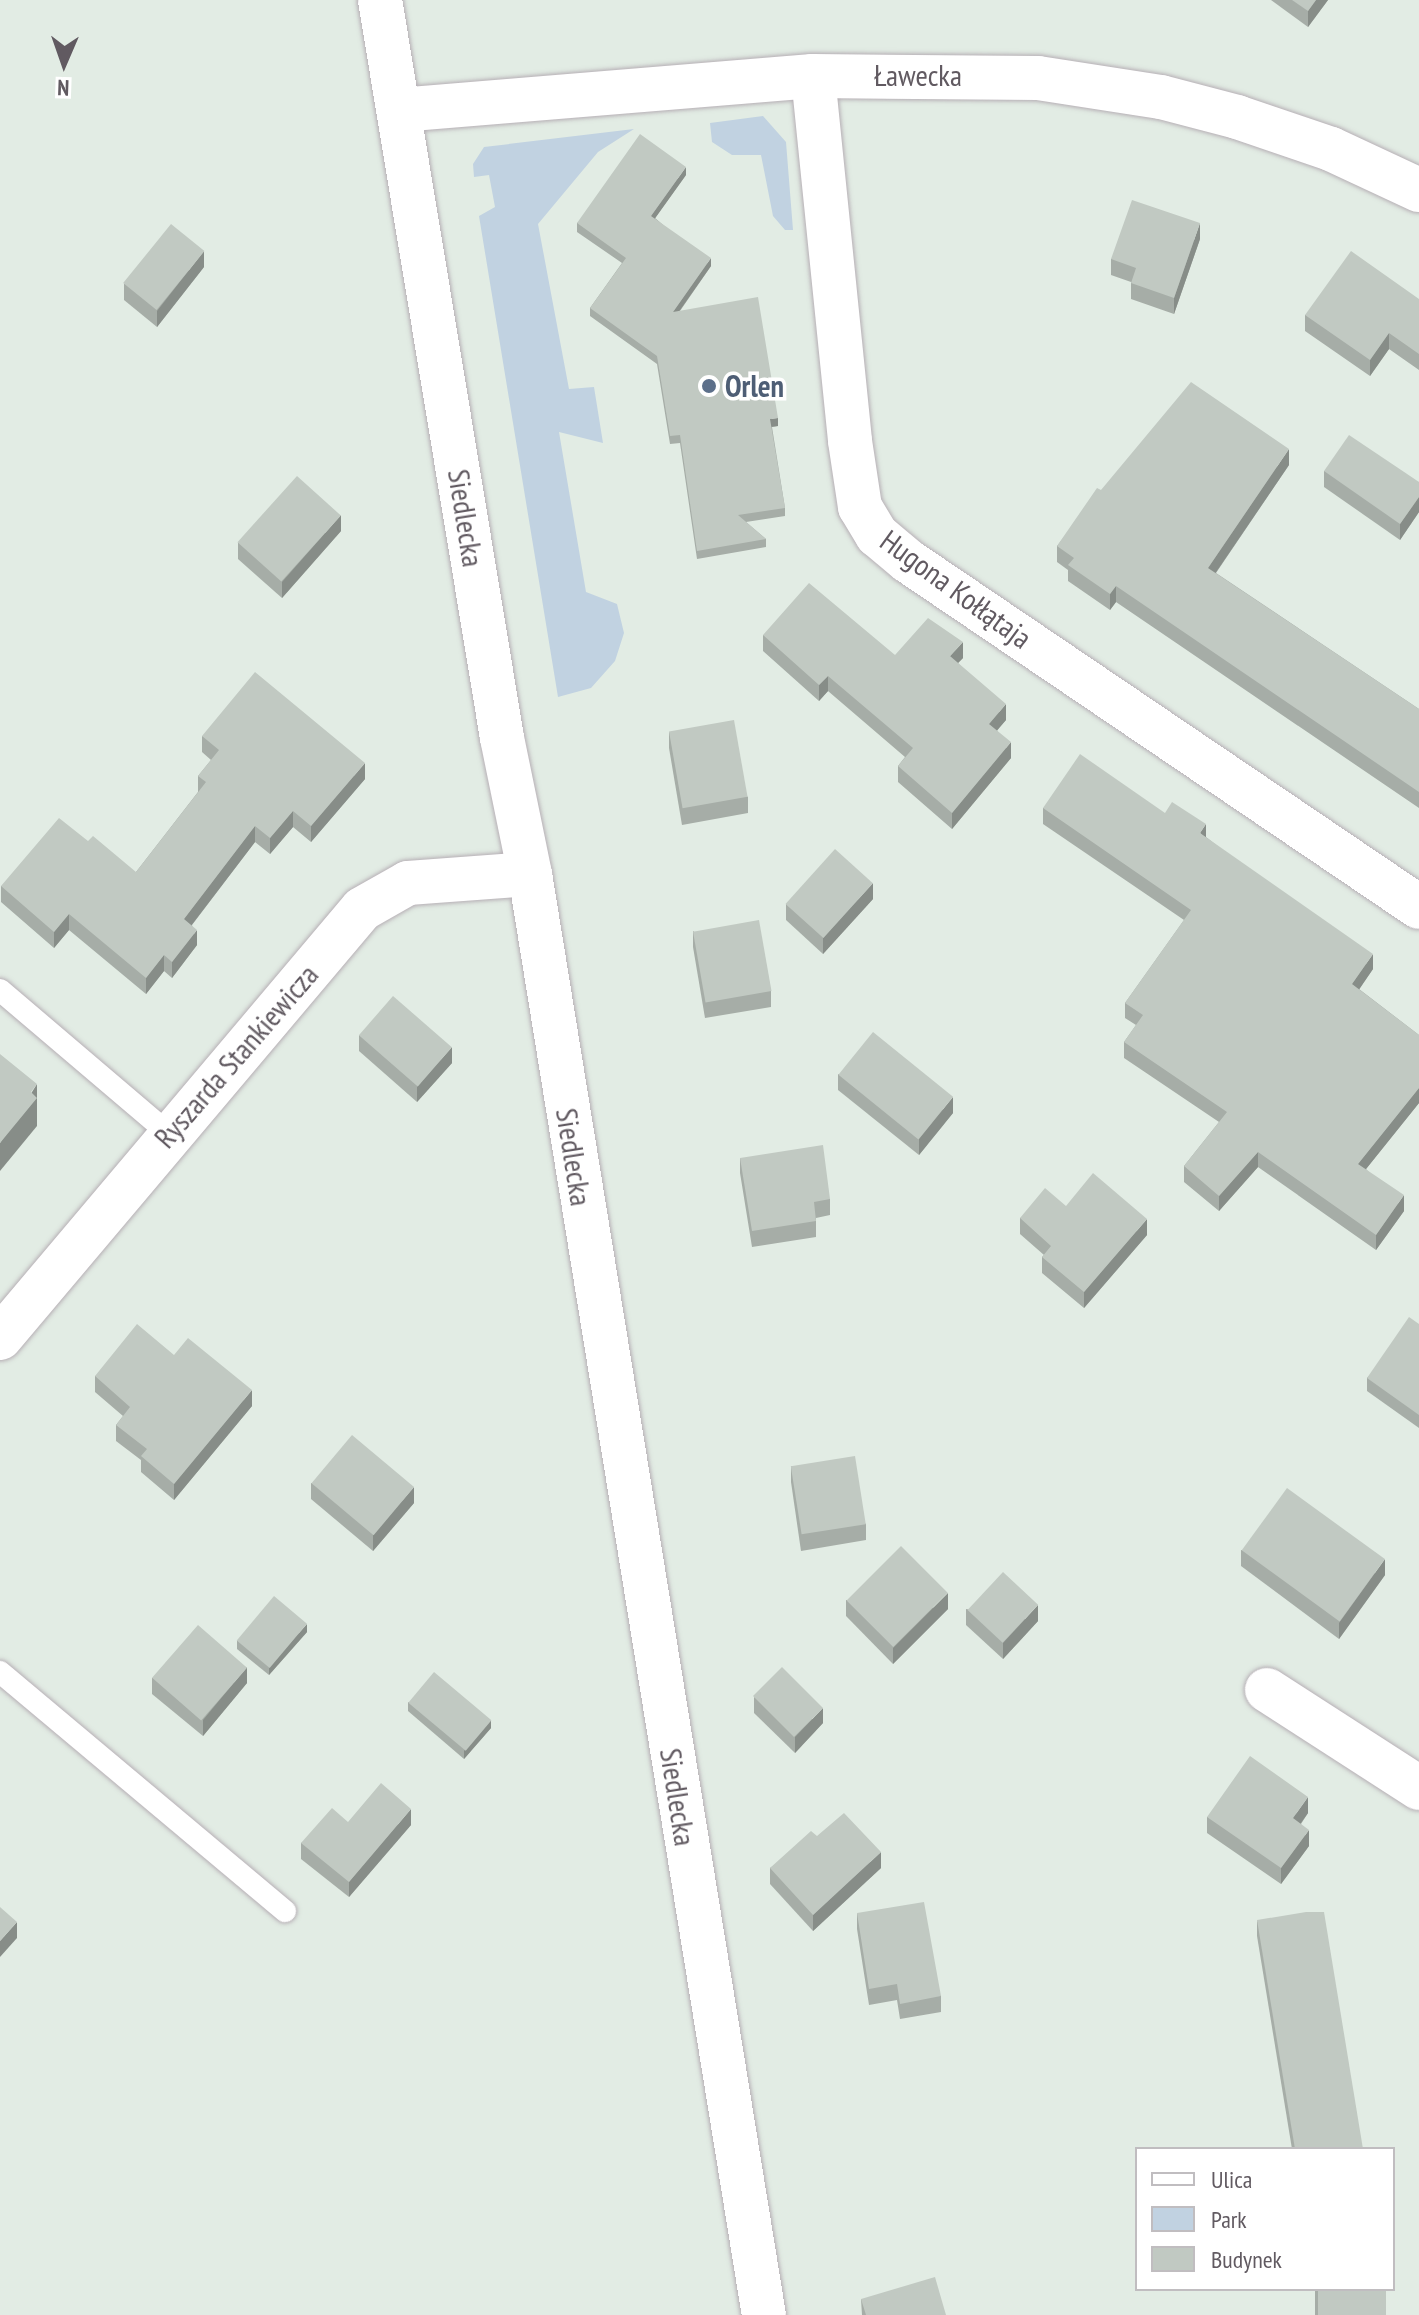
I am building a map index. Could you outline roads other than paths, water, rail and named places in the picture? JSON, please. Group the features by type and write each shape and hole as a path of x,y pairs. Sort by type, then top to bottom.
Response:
{"street":[{"name":"Siedlecka","path":"380,0 502,738 530,874 764,2315"},
{"name":"Ławecka","path":"399,110 813,76 974,74 1161,97 1331,149 1419,190"},
{"name":"Hugona Kołłątaja","path":"813,76 850,441 860,507 877,535 921,570 1419,907"},
{"name":"Ryszarda Stankiewicza","path":"0,1338 362,909 408,883 530,874"},
{"path":"1267,1690 1419,1788"}],"lane":[{"path":"0,990 169,1134"},
{"path":"0,1672 285,1911"}],"place":[{"name":"Orlen","path":"709,386"}]}
